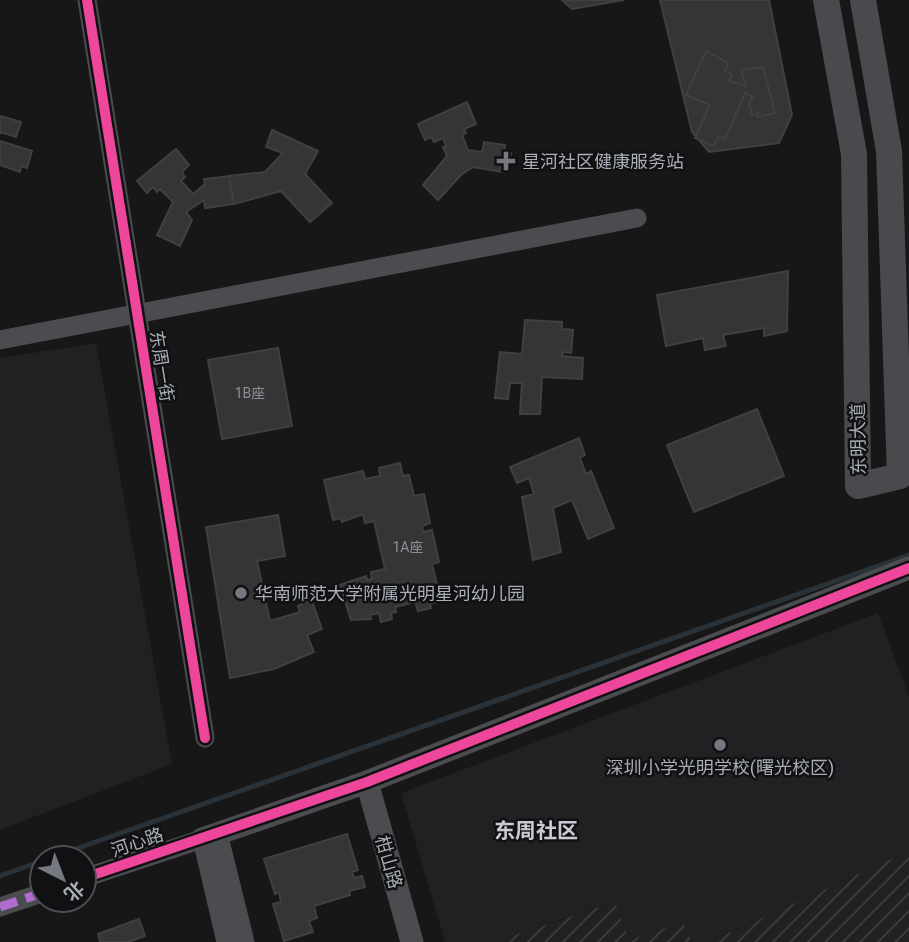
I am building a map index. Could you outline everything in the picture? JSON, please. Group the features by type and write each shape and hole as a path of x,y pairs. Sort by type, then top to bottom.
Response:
{"main road":[{"name":"东明大道","path":"827,0 854,154 858,486 900,476 889,151 863,0"}],"street":[{"name":"东周一街","path":"88,0 205,738"},
{"path":"0,340 637,218"},
{"path":"210,836 367,782 909,568"},
{"name":"柑山路","path":"367,782 412,942"},
{"path":"210,836 226,942"},
{"path":"210,836 245,942"},
{"name":"河心路","path":"98,873 210,836"},
{"path":"0,907 28,897"}],"shaded area":[{"path":"96,343 172,764 0,830 0,358"},
{"name":"深圳小学光明学校(曙光校区)","path":"878,613 909,696 909,851 709,942 692,942 683,922 629,940 614,902 494,942 445,942 401,793"},
{"path":"909,851 909,942 709,942"},
{"path":"615,902 629,940 683,922 692,942 494,942"}],"building":[{"path":"562,0 624,0 572,9"},
{"path":"660,0 769,0 792,115 779,143 709,152 692,132"},
{"path":"706,51 728,63 725,71 732,75 729,81 746,86 741,70 763,67 775,113 758,117 758,113 752,115 749,103 753,97 745,93 725,139 718,136 714,146 695,138 710,105 686,95"},
{"path":"467,102 476,124 464,129 466,133 462,135 468,150 482,152 484,142 505,145 504,152 511,153 509,166 504,165 503,172 473,167 461,175 438,200 423,185 447,156 443,147 446,146 443,138 434,142 431,137 425,140 418,124"},
{"path":"0,116 21,122 16,137 1,132 0,134"},
{"path":"272,130 318,151 305,174 332,203 310,222 281,191 234,204 229,176 265,172 283,153 266,147"},
{"path":"0,141 32,151 27,168 21,166 20,172 0,165"},
{"path":"176,149 189,165 182,172 185,177 181,181 193,194 205,184 204,179 229,176 234,204 205,208 204,200 186,212 192,220 180,246 157,235 173,202 160,189 157,192 153,187 147,193 137,181"},
{"path":"788,271 787,331 764,336 764,328 723,335 726,346 705,350 703,338 666,346 657,295"},
{"path":"525,320 562,322 562,329 573,330 571,353 562,352 562,356 583,358 582,379 542,377 540,414 520,414 522,383 510,383 508,399 495,398 500,352 522,354"},
{"path":"278,348 292,426 222,439 208,360"},
{"path":"757,409 784,476 694,512 667,445"},
{"path":"579,438 585,455 580,458 586,474 591,471 614,528 588,539 572,500 553,508 561,552 533,560 522,497 534,494 529,478 517,483 510,467"},
{"path":"400,463 403,476 409,475 414,496 424,494 430,523 422,526 423,532 432,530 439,562 432,564 438,589 446,587 449,599 430,604 431,608 418,611 415,602 395,607 396,612 391,613 392,619 381,622 379,613 370,615 371,619 351,620 340,585 366,576 367,580 372,579 371,572 385,569 374,521 365,523 363,514 342,522 341,518 333,520 324,480 363,471 365,479 380,476 379,468"},
{"name":"华南师范大学附属光明星河幼儿园","path":"278,515 285,556 257,561 270,621 300,612 298,606 311,599 322,629 307,635 314,652 274,669 230,678 206,527"},
{"path":"347,834 358,870 352,872 354,878 362,876 365,887 349,891 350,895 314,906 317,918 309,921 313,932 284,941 273,904 281,902 279,892 275,894 264,859"},
{"path":"139,919 145,936 128,942 100,942 98,934"}],"waterway":[{"path":"90,844 909,555"},
{"path":"0,876 28,866"}],"marked path":[{"path":"0,907 28,898"}],"cycle path":[{"path":"87,0 205,738"},
{"path":"98,873 367,782 909,568"}],"place":[{"name":"星河社区健康服务站","path":"506,161"},
{"name":"华南师范大学附属光明星河幼儿园","path":"241,593"},
{"name":"深圳小学光明学校(曙光校区)","path":"720,745"}],"district":[{"name":"东周社区","path":"536,831"}]}
